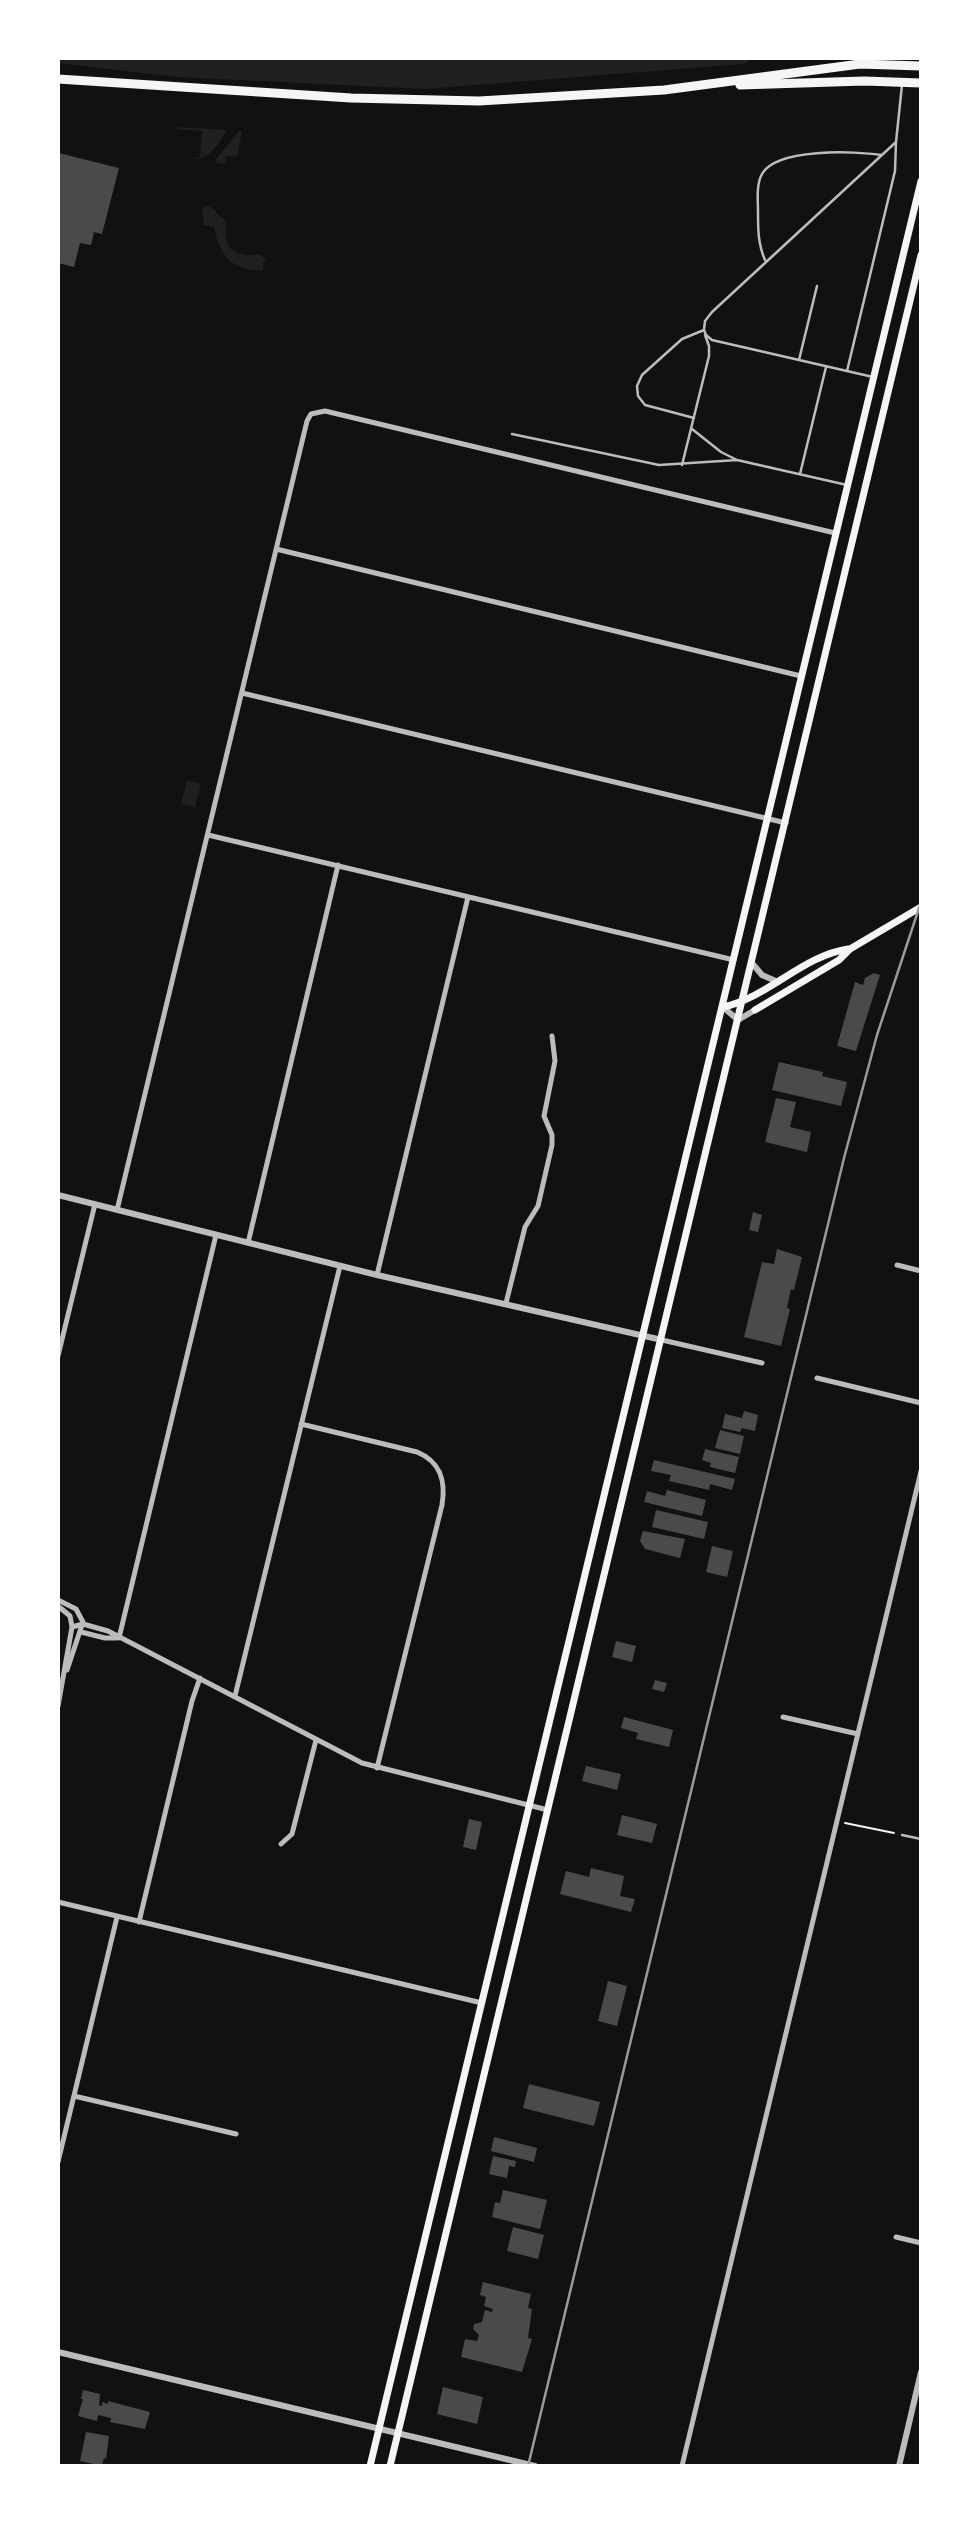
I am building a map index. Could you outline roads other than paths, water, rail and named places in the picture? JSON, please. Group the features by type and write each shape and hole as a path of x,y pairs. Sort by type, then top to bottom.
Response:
{"highway":[{"path":"700,86 860,64 921,66"},
{"path":"58,79 351,98 444,101 566,96 700,86 921,83"}],"main road":[{"path":"370,2466 921,181"},
{"path":"390,2466 921,255"},
{"path":"755,1010 839,960 849,949 921,907"},
{"path":"723,1007 742,1003 831,951 849,949"},
{"path":"694,1128 710,1131"}],"street":[{"path":"117,1210 307,421 314,412 325,411 835,533"},
{"path":"276,549 801,676"},
{"path":"242,693 786,823"},
{"path":"208,835 734,960"},
{"path":"248,1243 338,866"},
{"path":"377,1275 468,897"},
{"path":"751,962 762,975 778,982"},
{"path":"723,1007 738,1020 755,1010"},
{"path":"506,1303 525,1227 537,1209 552,1146 552,1135 544,1117 555,1061 552,1036"},
{"path":"58,1195 377,1275 762,1363"},
{"path":"58,1356 95,1204"},
{"path":"119,1638 216,1235"},
{"path":"897,1265 921,1271"},
{"path":"235,1696 340,1266"},
{"path":"817,1378 921,1403"},
{"path":"301,1424 417,1452 431,1460 441,1473 443,1481 442,1505 377,1768"},
{"path":"682,2466 921,1471"},
{"path":"58,1600 76,1609 83,1624 63,1683"},
{"path":"58,1606 68,1614 72,1627 58,1706"},
{"path":"72,1627 83,1624 104,1629 362,1763 548,1810"},
{"path":"72,1627 105,1638 119,1638"},
{"path":"139,1922 192,1701 200,1678"},
{"path":"783,1717 858,1734"},
{"path":"281,1844 292,1834 316,1740"},
{"path":"58,1902 482,2003"},
{"path":"58,2162 117,1917"},
{"path":"74,2096 236,2134"},
{"path":"895,2237 921,2244"},
{"path":"58,2352 535,2466"},
{"path":"899,2466 921,2372"}],"lane":[{"path":"847,371 897,163 896,142 902,82"},
{"path":"682,465 709,353 704,332 705,321 896,142"},
{"path":"765,262 759,244 758,190 762,174 768,166 781,159 832,153 881,155"},
{"path":"799,360 817,286"},
{"path":"704,332 715,340 873,377"},
{"path":"694,418 647,406 641,401 637,391 638,382 682,339 704,332"},
{"path":"800,474 826,366"},
{"path":"692,429 716,449 737,460 846,485"},
{"path":"512,434 650,464 682,465 737,460"},
{"path":"902,1835 921,1839"}],"railway":[{"path":"528,2466 844,1158 877,1035 921,902"}]}
